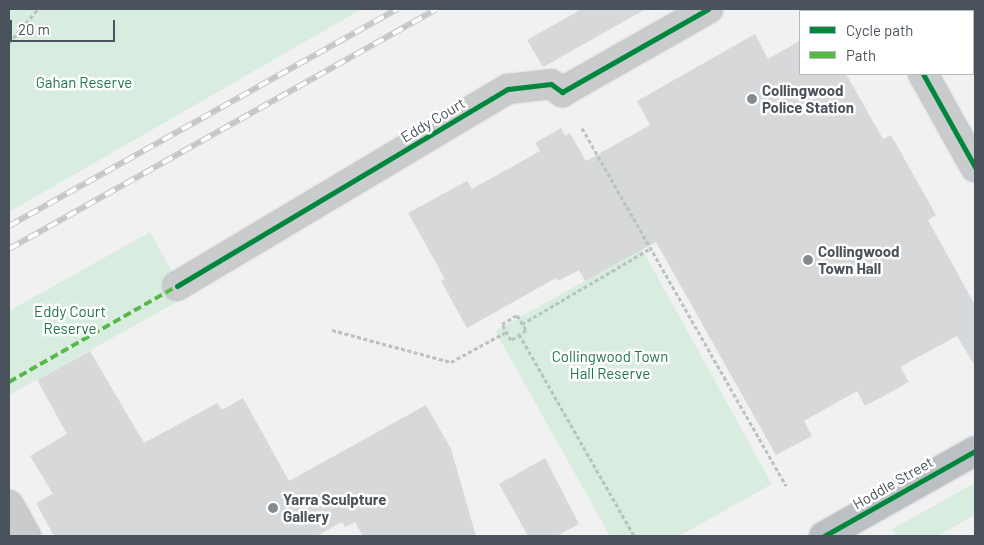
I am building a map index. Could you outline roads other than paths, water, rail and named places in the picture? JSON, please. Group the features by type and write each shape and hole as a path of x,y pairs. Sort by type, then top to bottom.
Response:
{"highway":[{"name":"Hoddle Street","path":"824,536 975,451"}],"street":[{"name":"Eddy Court","path":"176,286 508,90 551,84 562,92 708,9"},
{"path":"923,75 975,167"},
{"path":"9,505 26,536"}],"railway":[{"path":"9,226 398,9"},
{"path":"9,249 436,9"}],"place":[{"name":"Collingwood Police Station","path":"752,99"},
{"name":"Collingwood Town Hall","path":"808,260"},
{"name":"Yarra Sculpture Gallery","path":"273,508"}],"park label":[{"name":"Gahan Reserve","path":"84,83"},
{"name":"Eddy Court Reserve","path":"70,320"},
{"name":"Collingwood Town Hall Reserve","path":"610,364"}]}
